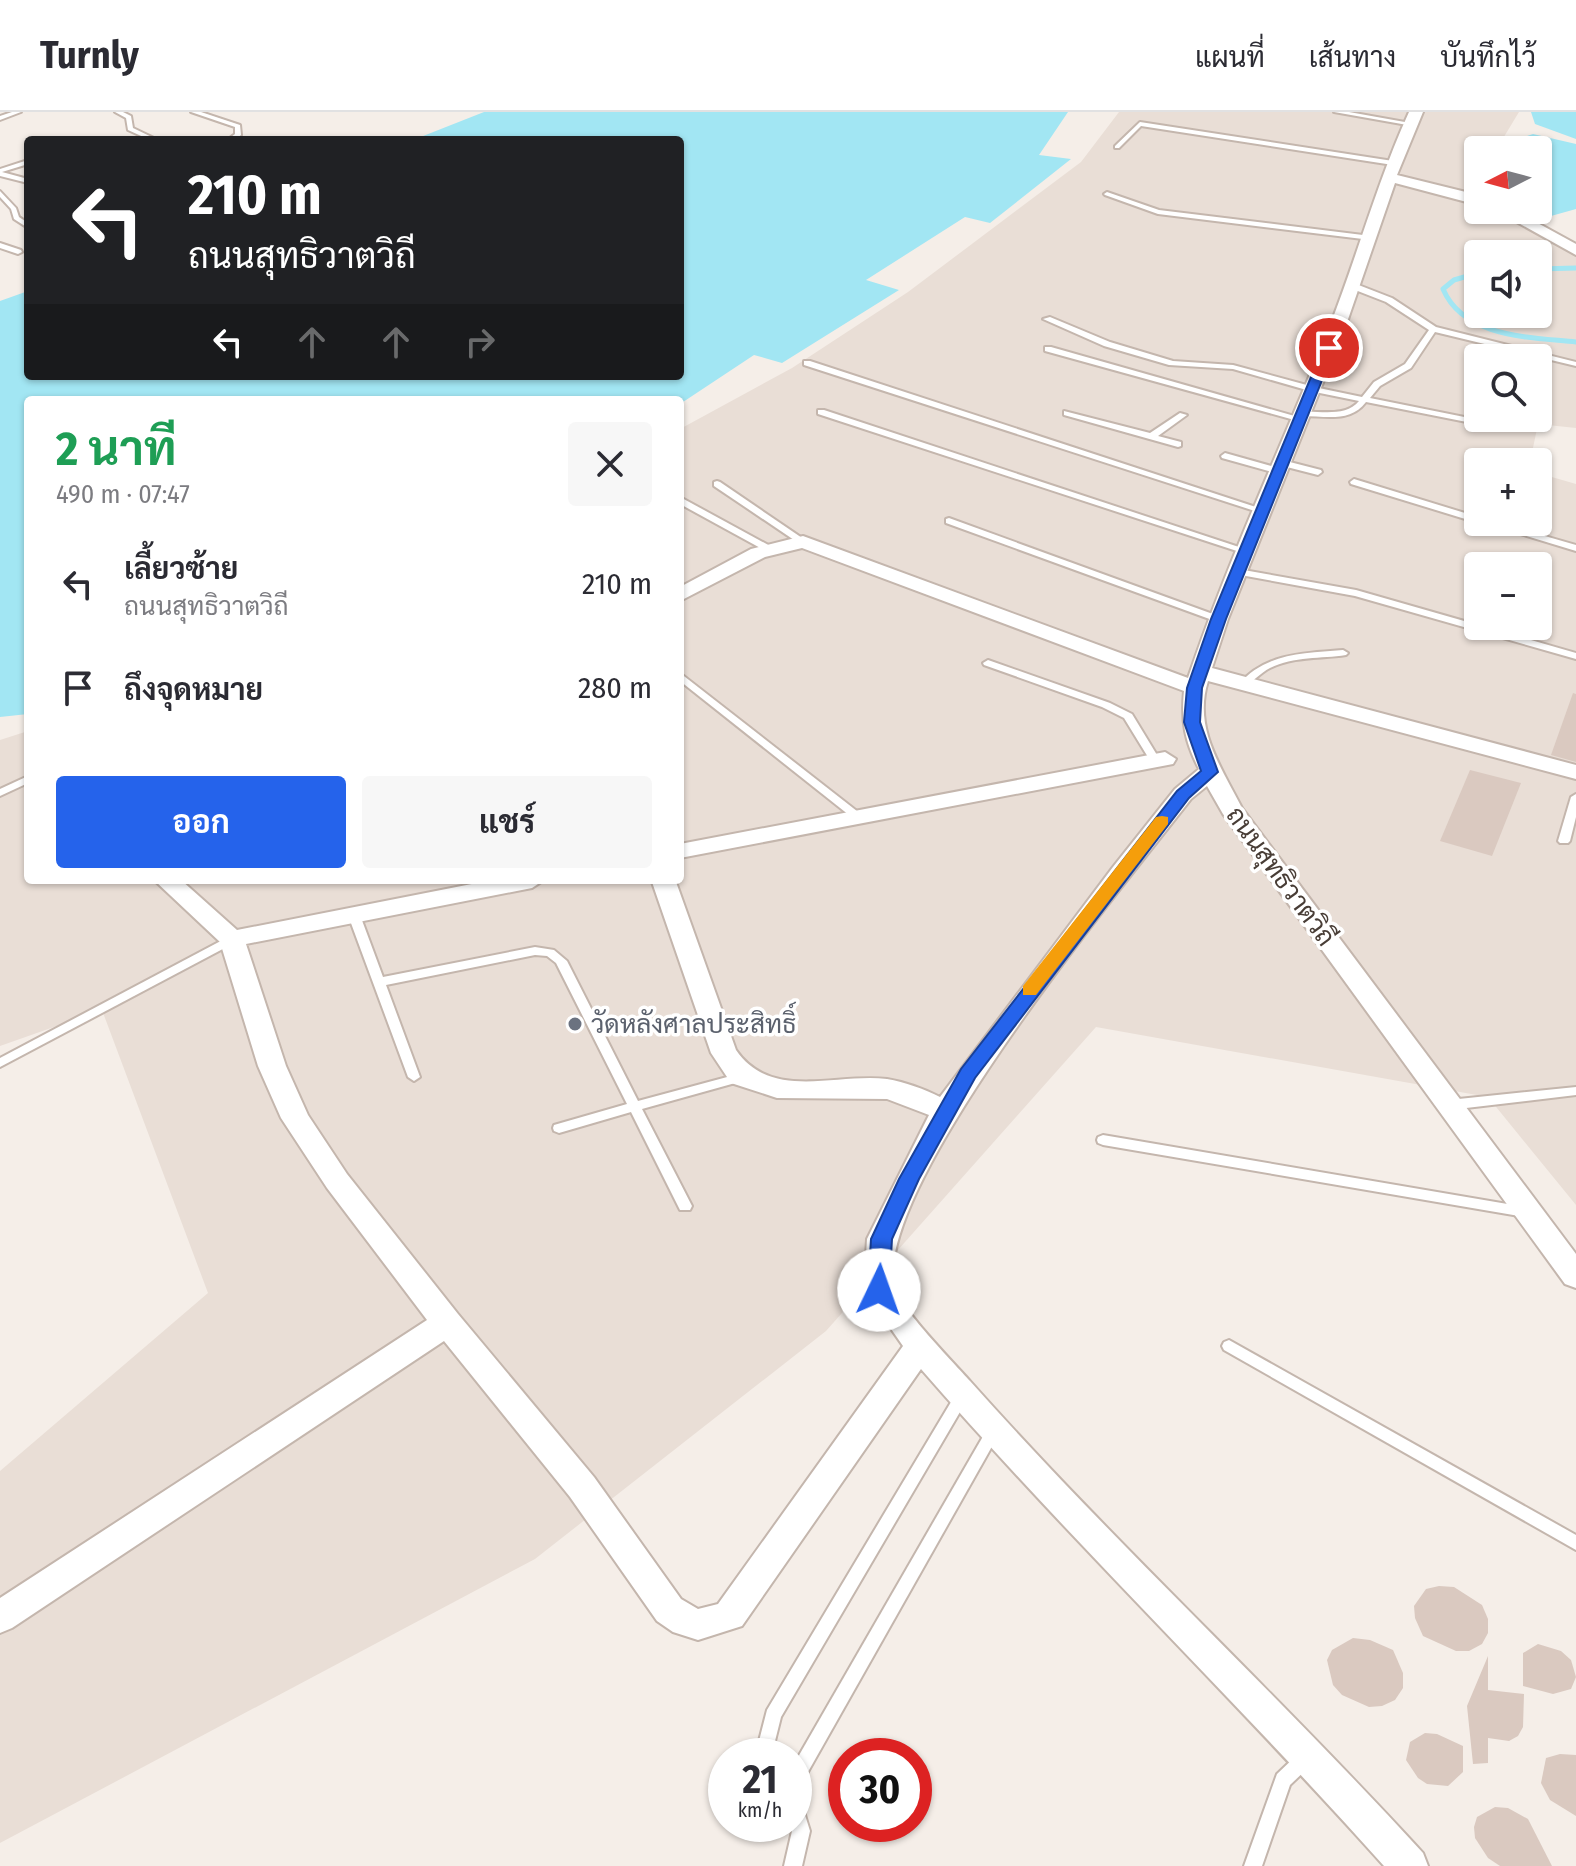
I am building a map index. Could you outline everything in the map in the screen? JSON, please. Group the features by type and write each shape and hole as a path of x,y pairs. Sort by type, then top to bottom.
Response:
{"street":[{"name":"ถนนสุทธิวาตวิถี","path":"1414,118 1391,170 1371,238 1313,389 1218,619 1198,680 1192,722 1175,760 1231,809 1528,1213 1565,1246 1576,1276"},
{"path":"1391,170 1464,195"},
{"path":"1529,224 1576,250"},
{"path":"684,593 733,564 769,549 803,542 1198,680 1244,684 1576,772"},
{"path":"1175,760 1183,794"},
{"path":"1175,760 1183,794"},
{"path":"684,850 1175,760"},
{"path":"1183,794 967,1074 945,1111 882,1239 879,1290 920,1346 994,1430 1309,1755 1409,1866"},
{"path":"170,884 232,939 272,1066 295,1118 337,1181 447,1323 582,1487 669,1610 686,1624 698,1626 730,1615 920,1346"},
{"path":"232,939 354,915 434,889 488,884"},
{"path":"665,884 724,1053 742,1077 778,1087 832,1092 888,1089 920,1097 945,1111"},
{"path":"0,1617 447,1323"}],"lane":[{"path":"0,118 18,112"},
{"path":"118,112 129,117 130,129 144,136"},
{"path":"194,112 238,126 236,136"},
{"path":"1117,147 1148,112"},
{"path":"1337,112 1414,118"},
{"path":"1140,124 1391,170"},
{"path":"0,172 24,163"},
{"path":"0,172 24,180"},
{"path":"0,193 14,209 16,218 24,223"},
{"path":"1107,194 1158,212 1371,238"},
{"path":"0,245 18,252"},
{"path":"1353,286 1389,300 1433,329 1576,364"},
{"path":"1047,319 1107,344 1172,363 1233,367 1313,389 1464,420"},
{"path":"1048,349 1302,416 1347,414 1356,410 1377,384 1408,366 1433,329"},
{"path":"807,363 1264,511"},
{"path":"821,412 1242,562 1576,656"},
{"path":"1067,413 1178,444"},
{"path":"1150,437 1183,415"},
{"path":"1225,456 1318,472"},
{"path":"1354,482 1464,516"},
{"path":"717,484 803,542"},
{"path":"684,502 769,549"},
{"path":"949,521 1218,619"},
{"path":"1534,536 1576,548"},
{"path":"1244,684 1257,668 1271,662 1343,653"},
{"path":"988,663 1128,716 1175,760"},
{"path":"684,679 858,817"},
{"path":"0,793 24,781"},
{"path":"1564,841 1576,797"},
{"path":"354,915 414,1077"},
{"path":"0,1063 232,939"},
{"path":"379,982 535,951 550,953 561,961 685,1206"},
{"path":"559,1128 742,1077"},
{"path":"1449,1105 1576,1091"},
{"path":"1103,1140 1528,1213"},
{"path":"1229,1346 1576,1543"},
{"path":"768,1738 773,1715 963,1394"},
{"path":"812,1748 994,1430"},
{"path":"1253,1866 1261,1834 1283,1780 1309,1755"},
{"path":"793,1866 798,1842"}],"shaded area":[{"path":"1119,112 1519,112 1504,136 1464,136 1464,224 1519,224 1547,240 1464,240 1464,328 1552,328 1552,243 1576,256 1576,428 1552,425 1552,344 1464,344 1464,432 1536,432 1533,448 1464,448 1464,536 1552,536 1552,477 1576,484 1576,1205 1488,1097 1096,1027 826,1331 535,1559 0,1843 0,1471 208,1293 102,1010 0,1046 0,740 24,732 24,884 684,884 684,427 792,368 908,292 1081,162"}],"water":[{"path":"484,112 1068,112 1039,155 1071,159 990,223 965,217 866,280 899,290 782,363 754,355 684,401 684,396 24,396 24,714 0,717 0,301 24,292 24,380 684,380 684,136 423,136"},
{"path":"1531,112 1576,112 1576,139 1535,124"},
{"path":"1552,138 1576,144 1576,209 1552,216"}],"building":[{"path":"1573,693 1576,694 1576,762 1551,755"},
{"path":"1470,770 1521,783 1492,856 1440,841"},
{"path":"1454,1587 1482,1605 1488,1619 1488,1633 1482,1644 1469,1651 1456,1651 1423,1636 1415,1618 1414,1606 1426,1589"},
{"path":"1353,1638 1370,1640 1393,1650 1403,1673 1403,1688 1395,1700 1382,1706 1369,1707 1342,1695 1333,1685 1327,1660 1332,1650"},
{"path":"1538,1644 1561,1651 1571,1660 1576,1677 1571,1689 1553,1694 1523,1686 1523,1653"},
{"path":"1488,1656 1488,1690 1524,1694 1523,1727 1518,1736 1509,1741 1488,1738 1488,1763 1473,1764 1467,1706"},
{"path":"1425,1733 1437,1734 1463,1746 1463,1772 1448,1786 1427,1784 1418,1778 1406,1760 1410,1742"},
{"path":"1560,1754 1576,1755 1576,1816 1550,1800 1541,1783 1546,1758"},
{"path":"1495,1807 1508,1808 1528,1819 1552,1866 1500,1866 1488,1858 1475,1838 1474,1827 1477,1817"}],"waterway":[{"path":"1552,269 1576,268"},
{"path":"1464,277 1443,289 1464,315"},
{"path":"1488,328 1519,336 1576,342"}],"slow traffic":[{"path":"1029,991 1162,821"}],"place":[{"name":"วัดหลังศาลประสิทธิ์","path":"575,1024"}],"route":[{"path":"879,1290 882,1239 909,1179 967,1074 1183,794 1210,772 1192,722 1195,688 1218,619 1329,348"}]}
